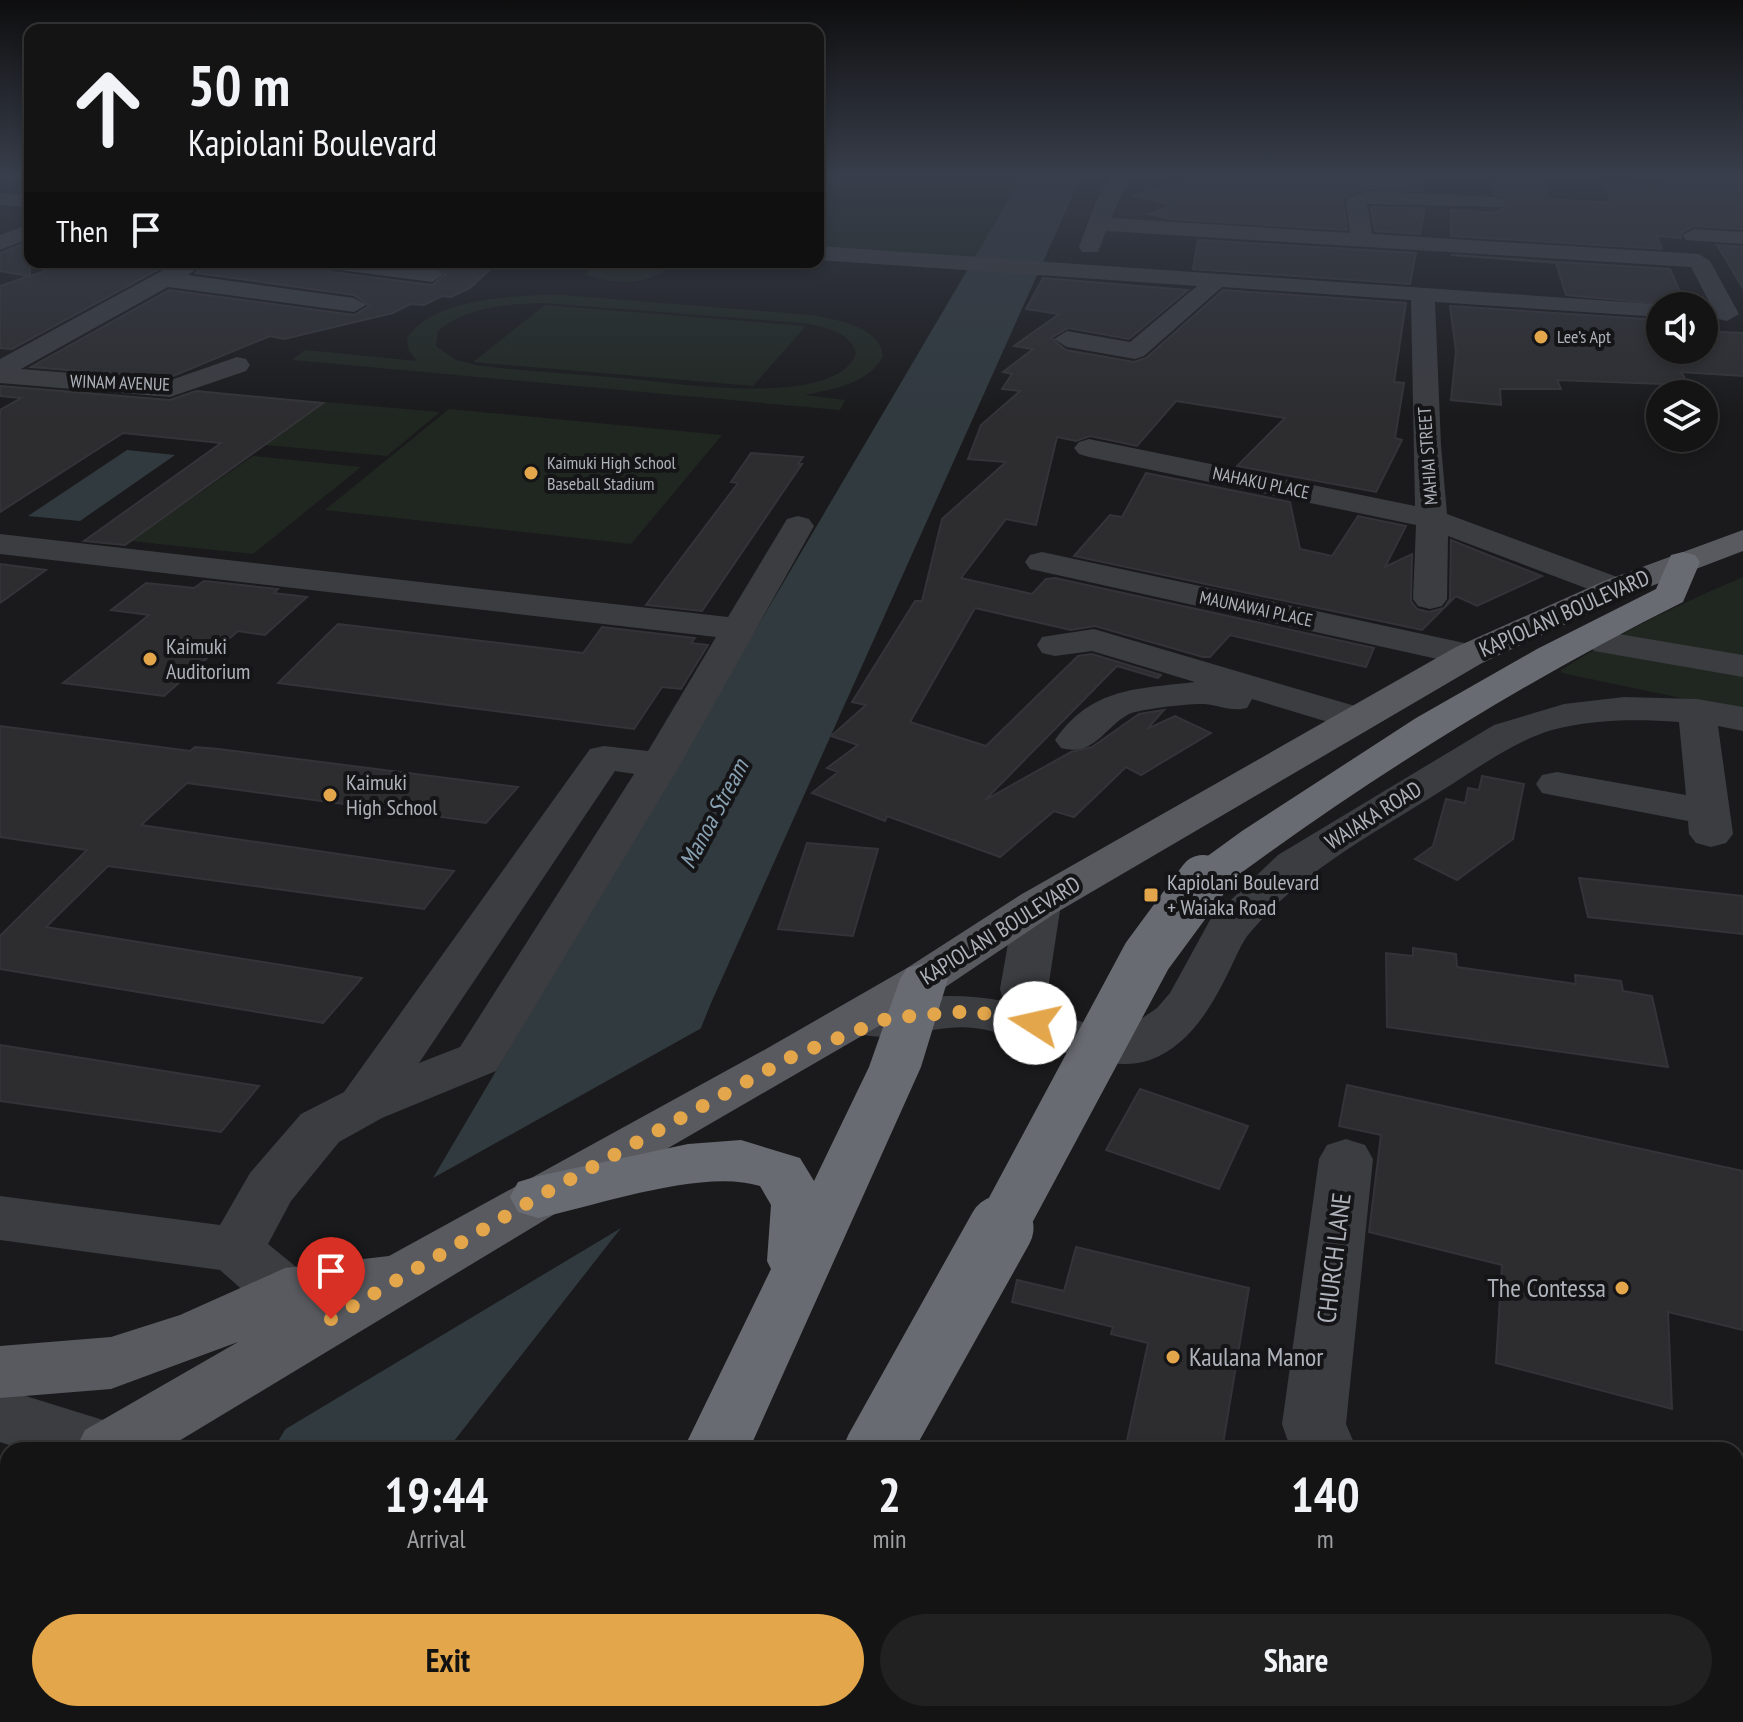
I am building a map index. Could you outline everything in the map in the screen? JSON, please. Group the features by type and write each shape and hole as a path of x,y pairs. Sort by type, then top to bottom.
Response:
{"highway":[{"path":"881,1442 1086,1075 1147,956 1203,880 1262,836 1496,688 1671,595 1683,562"},
{"path":"726,1430 795,1275 895,1067 918,998"},
{"path":"538,1197 656,1150 688,1164 741,1160 780,1172 799,1205 795,1275"}],"main road":[{"name":"KAPIOLANI BOULEVARD","path":"656,1150 793,1056 918,998 1038,904 1469,655 1616,588 1743,540"},
{"path":"120,1442 348,1291 538,1197"},
{"path":"0,1372 111,1363 200,1333 348,1291"}],"street":[{"path":"882,257 1646,309"},
{"path":"1079,271 1085,257"},
{"path":"1697,257 1725,314"},
{"path":"0,373 184,268"},
{"path":"378,268 432,275"},
{"path":"163,279 354,305"},
{"path":"1067,339 1135,351 1217,280"},
{"name":"MAHIAI STREET","path":"1423,294 1426,445 1432,519 1616,588"},
{"path":"1153,304 1183,308"},
{"name":"WINAM AVENUE","path":"0,373 180,385 237,365"},
{"name":"NAHAKU PLACE","path":"1089,448 1432,519"},
{"path":"1430,599 1432,519"},
{"path":"236,1250 270,1188 320,1128 363,1105 478,1059 660,765 798,526"},
{"path":"0,544 738,629"},
{"name":"MAUNAWAI PLACE","path":"1042,562 1469,655"},
{"path":"1055,645 1094,640 1347,725"},
{"path":"1607,643 1743,666"},
{"path":"1067,749 1119,703 1205,692 1347,725"},
{"name":"WAIAKA ROAD","path":"918,998 1035,1023 1103,1047 1135,1047 1175,1020 1191,1000 1226,930 1294,864 1461,760 1541,719 1611,710 1697,711 1743,719"},
{"path":"1557,784 1601,809 1710,823 1697,711"},
{"path":"363,1105 604,758 660,765"},
{"path":"1035,1023 1024,989 1038,904"},
{"name":"CHURCH LANE","path":"1321,1442 1314,1424 1346,1159"},
{"path":"0,1218 236,1250 348,1291"},
{"path":"0,1415 83,1442"}],"shaded area":[{"path":"590,268 666,268 652,278 629,282 585,274"},
{"path":"544,295 812,315 844,322 865,331 874,337 883,356 860,379 805,395 845,400 840,410 292,360 305,350 417,361 409,351 407,338 419,324 436,314 478,301","holes":["543,303 802,323 842,335 849,340 856,354 842,371 817,382 785,387 711,387 481,366 456,360 436,346 438,331 461,317 488,308"]},
{"path":"545,305 806,326 753,386 473,362"},
{"path":"313,401 440,412 387,456 254,444"},
{"name":"Kaimuki High School Baseball Stadium","path":"449,409 722,435 631,544 325,510"},
{"path":"253,456 361,467 253,554 131,541"},
{"path":"1743,577 1743,711 1562,673 1561,670 1627,631"}],"water":[{"name":"Manoa Stream","path":"975,257 1045,257 711,1003 621,1228 453,1442 278,1442"},
{"path":"127,450 175,455 80,521 28,516"}],"pier":[{"path":"707,1025 626,1225 279,1433 426,1182"}],"building":[{"path":"0,257 24,257 24,268 30,268 30,276 53,268 161,268 12,349 0,348 0,286 29,276 0,271"},
{"path":"1195,257 1415,257 1410,284 1193,269"},
{"path":"1482,257 1670,269 1680,292 1646,292 1646,302 1566,295 1556,263"},
{"path":"1724,257 1743,257 1743,288"},
{"path":"202,268 326,268 332,272 432,285 446,274 432,268 492,268 470,288 451,297 442,296 424,305 410,304 393,313 284,339 270,336 168,378 31,367 169,290 354,315 369,306 354,295 196,273"},
{"path":"1043,278 1188,290 1129,339 1068,328 1051,338 1066,350 1134,362 1146,358 1223,290 1406,303 1394,382 1404,383 1395,438 1402,440 1376,492 1237,466 1285,418 1176,401 1137,446 1090,436 1076,441 1057,437 1036,525 1006,519 961,578 1032,594 1046,579 1055,578 1374,648 1366,667 1230,635 1210,657 1203,657 1095,626 1071,630 975,608 910,722 986,746 1078,656 1092,654 1161,675 1158,678 1117,666 985,800 1071,752 1092,747 1139,714 1164,710 1147,729 1175,716 1211,733 1141,775 1126,767 1074,817 1054,811 1000,857 887,816 885,821 812,793 838,772 827,768 858,745 831,736 866,705 852,702 915,601 922,601 942,519 1006,462 968,459 981,425 1020,391 1002,389 1012,374 1003,372 1033,349 1014,346 1059,314 1026,309"},
{"path":"1450,306 1646,319 1646,364 1718,364 1718,332 1743,333 1743,376 1681,372 1686,380 1646,380 1646,383 1557,380 1561,389 1500,389 1501,405 1451,400 1456,351"},
{"path":"0,386 170,400 196,391 323,403 125,545 84,541 221,443 123,433 0,512 0,410 21,398 0,396"},
{"path":"751,453 803,457 798,464 802,464 702,611 646,605 738,483 731,482"},
{"path":"1146,473 1290,502 1300,549 1332,556 1358,516 1406,526 1385,567 1412,554 1411,601 1417,609 1429,612 1444,608 1422,630 1074,556 1110,515 1122,517"},
{"path":"1451,540 1542,576 1477,606 1456,596 1444,608 1450,599"},
{"path":"0,564 46,570 0,603"},
{"name":"Kaimuki Auditorium","path":"204,581 278,589 274,593 307,597 265,635 238,631 164,696 63,683 149,615 111,610 146,583 194,588"},
{"path":"338,624 583,653 602,627 695,638 691,643 708,645 681,689 662,687 634,729 278,683"},
{"path":"0,726 190,751 195,747 219,749 518,787 486,823 187,783 141,825 454,871 424,909 108,866 46,927 362,978 323,1023 0,969 0,936 87,850 0,837"},
{"path":"1482,776 1524,784 1513,839 1457,880 1415,859 1433,846 1446,799 1465,803 1468,788 1479,790"},
{"path":"807,843 878,849 853,936 778,929"},
{"path":"1579,878 1743,896 1743,934 1588,917"},
{"path":"1413,948 1456,954 1457,967 1576,984 1575,975 1621,981 1623,991 1652,996 1668,1067 1387,1027 1386,953 1413,956"},
{"path":"0,1045 259,1086 221,1132 0,1101"},
{"name":"The Contessa","path":"1347,1085 1743,1171 1743,1330 1668,1312 1672,1409 1496,1363 1502,1265 1369,1232 1381,1135 1339,1126"},
{"path":"1140,1089 1248,1126 1219,1189 1106,1150"},
{"name":"Kaulana Manor","path":"1076,1247 1249,1288 1223,1442 1127,1442 1148,1343 1111,1334 1113,1327 1012,1302 1017,1280 1064,1291"}],"place":[{"name":"Lee’s Apt","path":"1541,337"},
{"name":"Kaimuki High School Baseball Stadium","path":"531,473"},
{"name":"Kaimuki Auditorium","path":"150,659"},
{"name":"Kaimuki High School","path":"330,795"},
{"name":"Kapiolani Boulevard + Waiaka Road","path":"1151,895"},
{"name":"The Contessa","path":"1622,1288"},
{"name":"Kaulana Manor","path":"1173,1357"}],"route":[{"path":"331,1319 538,1197 793,1056 889,1018 971,1011 1035,1023"}]}
